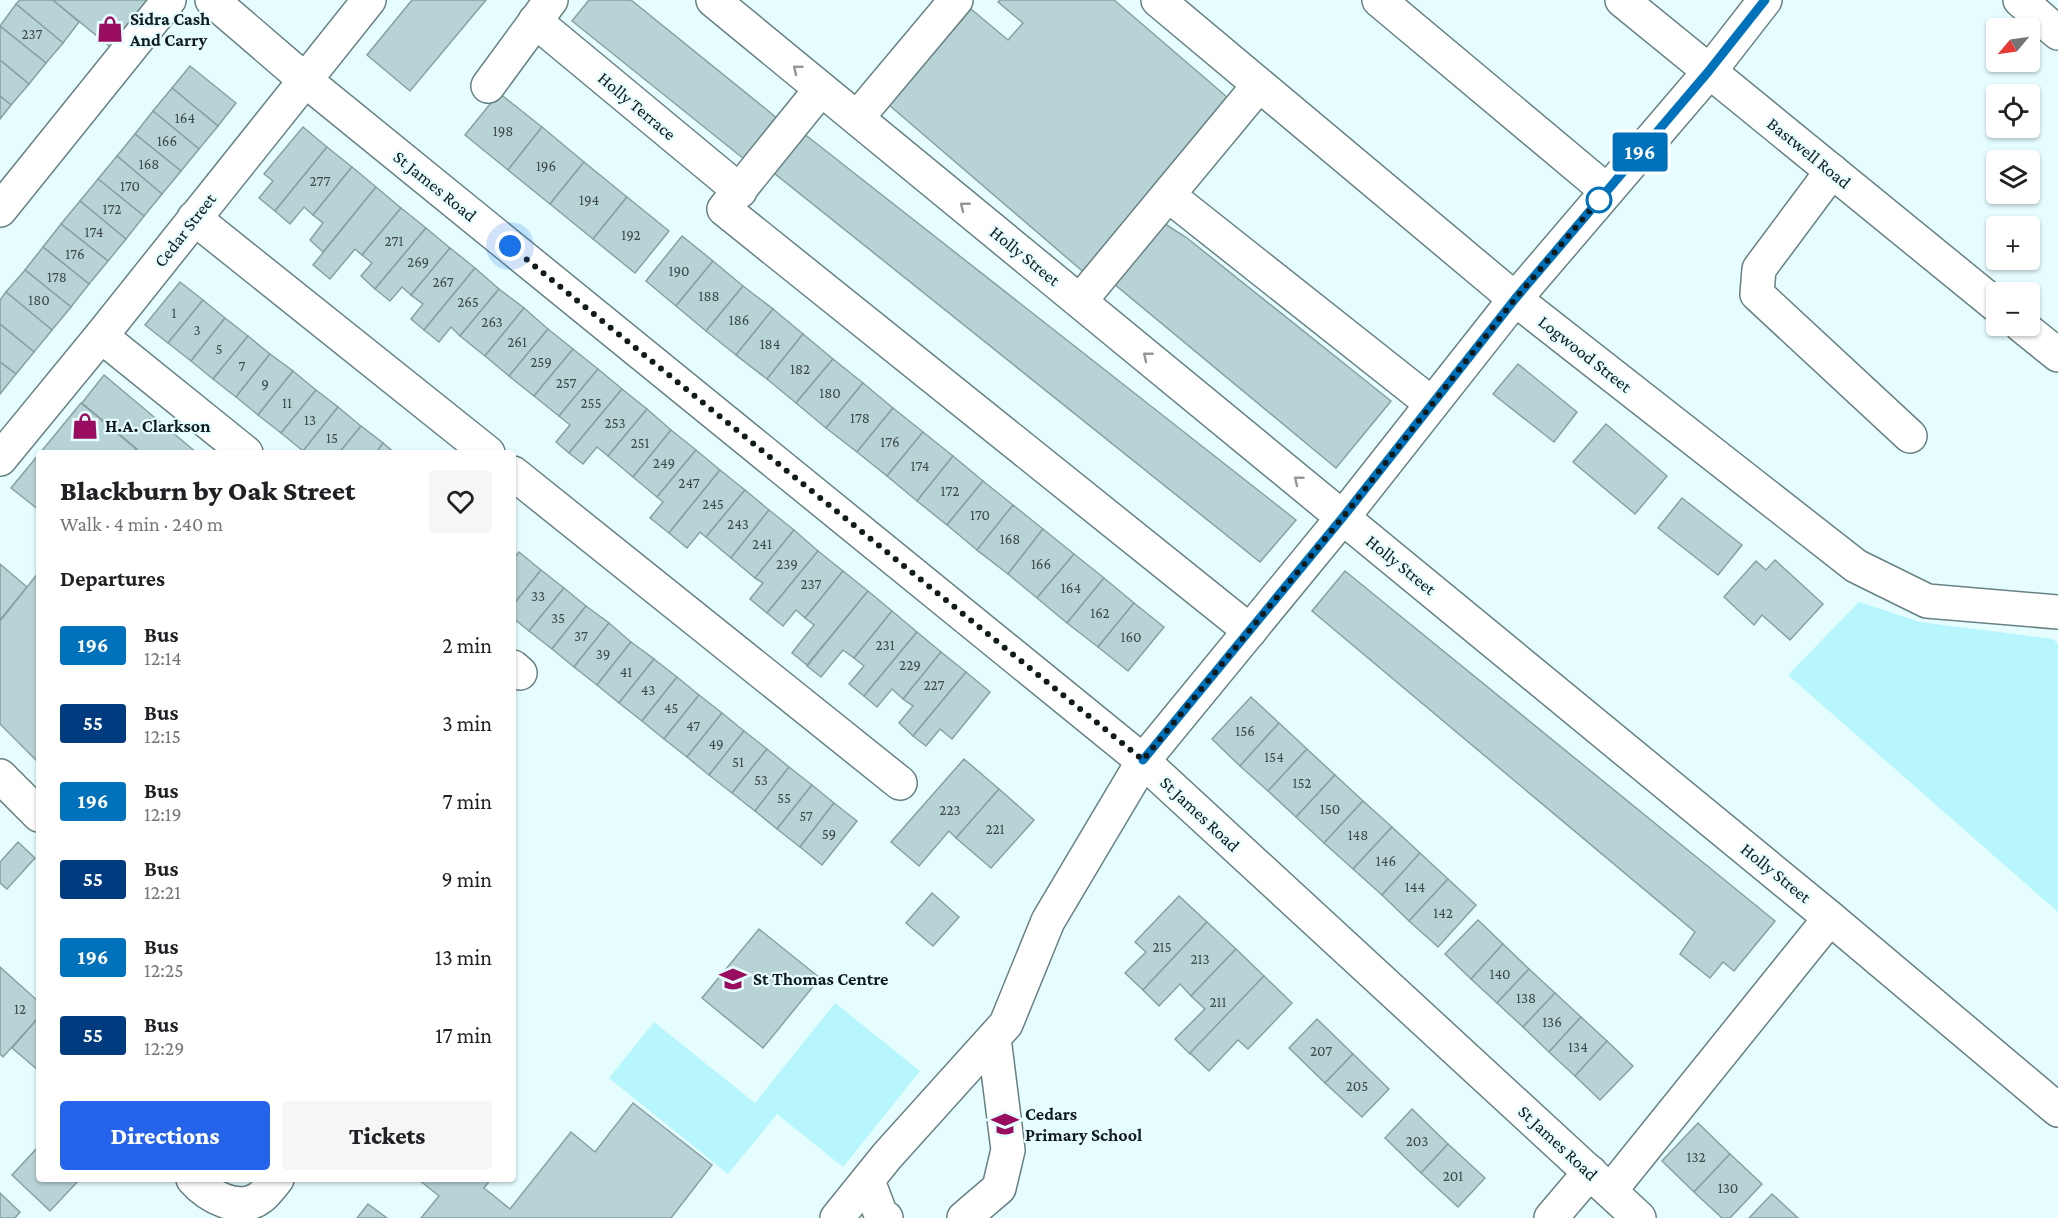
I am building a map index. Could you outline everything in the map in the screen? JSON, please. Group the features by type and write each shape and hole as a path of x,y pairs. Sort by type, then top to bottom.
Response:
{"street":[{"path":"0,210 169,0"},
{"name":"St James Road","path":"212,0 305,80 1143,760 1639,1218"},
{"name":"Cedar Street","path":"0,459 369,0"},
{"name":"Holly Street","path":"712,0 1830,918 2058,1110"},
{"name":"Logwood Street","path":"1158,0 1515,299 1856,566 1927,601 2058,612"},
{"path":"1379,0 1607,191"},
{"name":"Bastwell Road","path":"1622,0 1986,297"},
{"path":"837,1218 887,1156 1006,1024 1048,921 1143,760 1343,517 1515,299 1708,72 1765,0"},
{"path":"2020,0 2058,33"},
{"path":"857,118 946,4"},
{"name":"Holly Terrace","path":"488,86 543,11 740,191"},
{"path":"1080,301 1259,84"},
{"path":"822,89 724,209 1250,631"},
{"path":"1832,171 1759,269 1757,294 1910,436"},
{"path":"1168,195 1432,404"},
{"path":"195,218 484,450"},
{"path":"101,336 242,450"},
{"path":"2034,336 2058,355"},
{"path":"516,475 900,783"},
{"path":"0,776 36,812"},
{"path":"1551,1218 1600,1181 1830,918"},
{"path":"964,1218 999,1188 1008,1150 994,1038"},
{"path":"868,1181 881,1215 886,1218"},
{"path":"196,1182 204,1191 237,1205 260,1198 275,1182"}],"shaded area":[{"path":"1859,602 1920,622 2053,639 2058,644 2058,912 1788,675"},
{"path":"835,1003 920,1071 843,1167 777,1114 728,1174 609,1078 654,1022 755,1103"}],"building":[{"path":"20,0 53,0 79,22 63,43 16,4"},
{"name":"Sidra Cash And Carry","path":"53,0 153,0 114,50"},
{"path":"412,0 486,0 410,91 367,55"},
{"path":"589,0 631,0 777,118 744,159 572,21"},
{"path":"1000,0 1114,0 1234,103 1087,275 889,105 971,9 1008,40 1023,23 998,2"},
{"path":"16,4 63,43 46,63 0,26"},
{"path":"0,26 46,63 29,84 0,60"},
{"path":"0,60 29,84 11,105 0,96"},
{"path":"190,66 236,103 218,126 172,88"},
{"path":"172,88 218,126 199,149 153,111"},
{"path":"499,93 542,127 508,170 465,135"},
{"path":"0,96 11,105 0,119"},
{"path":"153,111 199,149 181,171 135,134"},
{"path":"303,127 327,147 275,211 259,198 273,181 264,174"},
{"path":"542,127 584,162 550,204 508,170"},
{"path":"798,129 1296,520 1260,562 769,169"},
{"path":"135,134 181,171 162,194 117,156"},
{"path":"327,147 352,167 313,215 304,207 290,224 275,211"},
{"path":"117,156 162,194 144,216 98,179"},
{"path":"584,162 627,197 593,239 550,204"},
{"path":"352,167 376,187 323,252 310,240 323,223 313,215"},
{"path":"98,179 144,216 126,239 80,201"},
{"path":"376,187 401,208 362,255 355,249 330,279 313,265"},
{"path":"627,197 669,231 635,273 593,239"},
{"path":"80,201 126,239 108,261 61,224"},
{"path":"401,208 426,228 375,289 361,276 372,263 362,255"},
{"path":"1159,220 1187,238 1391,401 1336,468 1113,283"},
{"path":"61,224 108,261 89,284 43,247"},
{"path":"426,228 450,248 411,295 402,287 390,301 375,289"},
{"path":"682,236 713,261 676,306 646,281"},
{"path":"43,247 89,284 71,307 25,270"},
{"path":"450,248 475,268 424,330 411,319 423,304 411,295"},
{"path":"713,261 743,286 706,331 676,306"},
{"path":"475,268 499,289 460,336 451,327 439,342 424,330"},
{"path":"25,270 71,307 52,330 6,292"},
{"path":"180,282 203,300 168,343 145,325"},
{"path":"743,286 773,309 736,355 706,331"},
{"path":"499,289 524,308 485,356 460,336"},
{"path":"6,292 52,330 34,352 0,324 0,300"},
{"path":"203,300 225,318 191,361 168,343"},
{"path":"524,308 548,329 509,376 485,356"},
{"path":"773,309 803,334 767,379 736,355"},
{"path":"225,318 248,336 213,379 191,361"},
{"path":"0,324 34,352 16,374 0,362"},
{"path":"548,329 573,349 534,396 509,376"},
{"path":"803,334 833,359 796,403 767,379"},
{"path":"248,336 270,354 236,397 213,379"},
{"path":"573,349 598,369 559,416 534,396"},
{"path":"270,354 293,371 258,415 236,397"},
{"path":"833,359 863,383 826,428 796,403"},
{"path":"0,362 16,374 0,394"},
{"path":"1518,364 1577,412 1554,442 1493,394"},
{"path":"598,369 622,389 569,453 556,442 570,425 559,416"},
{"path":"293,371 316,390 281,433 258,415"},
{"path":"104,375 193,450 136,450 82,403"},
{"path":"863,383 893,408 857,452 826,428"},
{"path":"622,389 647,409 608,456 597,447 583,464 569,453"},
{"path":"316,390 338,407 304,450 281,433"},
{"name":"H.A. Clarkson","path":"81,403 136,449 135,450 42,450"},
{"path":"338,407 361,426 341,450 304,450"},
{"path":"893,408 923,432 887,476 857,452"},
{"path":"647,409 671,430 633,477 608,456"},
{"path":"1606,424 1667,476 1635,514 1573,462"},
{"path":"361,426 383,443 378,450 341,450"},
{"path":"671,430 696,450 657,497 633,477"},
{"path":"923,432 953,456 917,501 887,476"},
{"path":"383,443 391,450 378,450"},
{"path":"696,450 720,470 669,533 650,518 663,502 657,497"},
{"path":"953,456 983,481 947,525 917,501"},
{"path":"36,458 36,508 11,488"},
{"path":"720,470 745,490 706,537 700,532 687,548 669,533"},
{"path":"983,481 1013,505 977,550 947,525"},
{"path":"745,490 769,510 731,558 706,537"},
{"path":"1682,498 1742,545 1718,575 1658,528"},
{"path":"1013,505 1043,529 1008,574 977,550"},
{"path":"769,510 794,530 755,578 731,558"},
{"path":"1043,529 1074,554 1037,598 1008,574"},
{"path":"794,530 818,551 767,613 750,599 763,583 755,578"},
{"path":"818,551 843,571 805,618 796,610 783,626 767,613"},
{"path":"519,552 541,570 516,601 516,556"},
{"path":"1074,554 1104,578 1067,623 1037,598"},
{"path":"1775,560 1823,604 1790,640 1762,615 1754,625 1724,597 1756,561 1766,570"},
{"path":"0,564 27,587 0,620"},
{"path":"541,570 564,588 529,631 516,620 516,601"},
{"path":"843,571 868,591 807,665 792,653 814,625 805,618"},
{"path":"1345,571 1775,921 1734,971 1723,962 1710,978 1680,954 1695,932 1312,611"},
{"path":"36,576 36,760 0,724 0,621"},
{"path":"1104,578 1134,603 1098,647 1067,623"},
{"path":"564,588 586,606 552,649 529,631"},
{"path":"868,591 892,611 854,658 843,650 821,677 807,666"},
{"path":"1134,603 1164,627 1128,671 1098,647"},
{"path":"586,606 609,623 574,667 552,649"},
{"path":"892,611 917,632 864,696 849,684 864,666 854,658"},
{"path":"609,623 631,642 597,685 574,667"},
{"path":"917,632 941,652 903,699 892,689 877,707 864,696"},
{"path":"631,642 654,659 619,703 597,685"},
{"path":"941,652 966,672 913,736 899,723 913,706 903,699"},
{"path":"654,659 677,677 642,721 619,703"},
{"path":"966,672 990,692 952,739 940,729 926,746 913,736"},
{"path":"677,677 699,695 664,739 642,721"},
{"path":"699,695 722,713 687,757 664,739"},
{"path":"1251,697 1279,723 1240,766 1212,739"},
{"path":"722,713 744,731 709,775 687,757"},
{"path":"1279,723 1307,749 1268,791 1240,766"},
{"path":"744,731 767,749 732,793 709,775"},
{"path":"767,749 789,767 755,811 732,793"},
{"path":"1307,749 1335,775 1296,817 1268,791"},
{"path":"964,759 999,789 956,838 949,831 919,866 891,842"},
{"path":"789,767 812,785 777,829 755,811"},
{"path":"1335,775 1363,801 1324,843 1296,817"},
{"path":"812,785 834,803 800,847 777,829"},
{"path":"999,789 1034,820 991,868 956,838"},
{"path":"1363,801 1392,827 1353,869 1324,843"},
{"path":"834,803 857,821 822,865 800,847"},
{"path":"1392,827 1420,853 1382,895 1353,869"},
{"path":"18,842 35,858 7,889 0,883 0,862"},
{"path":"1420,853 1448,879 1409,921 1382,895"},
{"path":"1448,879 1476,905 1438,947 1409,921"},
{"path":"932,893 959,917 933,946 906,923"},
{"path":"1179,896 1207,922 1143,990 1125,973 1146,952 1135,942"},
{"path":"1478,920 1503,944 1471,979 1445,954"},
{"path":"1207,922 1236,949 1191,996 1180,984 1159,1006 1143,990"},
{"path":"759,929 820,978 763,1048 702,998"},
{"path":"1503,944 1529,969 1497,1003 1471,979"},
{"path":"1236,949 1264,976 1190,1054 1175,1039 1205,1009 1191,996"},
{"path":"0,967 36,999 36,1020 3,1057 0,1054"},
{"path":"1529,969 1555,993 1523,1027 1497,1003"},
{"path":"1264,976 1292,1003 1248,1049 1238,1040 1209,1071 1190,1053"},
{"path":"1555,993 1581,1017 1549,1052 1523,1027"},
{"path":"1581,1017 1607,1041 1575,1076 1549,1052"},
{"path":"1317,1019 1353,1054 1325,1083 1289,1048"},
{"path":"36,1020 36,1068 12,1048"},
{"path":"1607,1041 1633,1066 1600,1100 1575,1076"},
{"path":"1353,1054 1389,1089 1362,1117 1325,1083"},
{"path":"633,1103 712,1165 671,1218 421,1218 439,1196 422,1182 489,1182 484,1188 510,1209 571,1132 595,1152"},
{"path":"1412,1109 1448,1144 1421,1173 1385,1138"},
{"path":"1698,1123 1730,1154 1694,1192 1662,1161"},
{"path":"1448,1144 1485,1178 1458,1207 1421,1173"},
{"path":"36,1149 36,1182 77,1182 50,1211 12,1175"},
{"path":"1730,1154 1762,1184 1730,1218 1722,1218 1694,1192"},
{"path":"0,1193 20,1212 15,1218 0,1218"},
{"path":"1772,1194 1798,1218 1749,1218"},
{"path":"368,1204 387,1218 357,1218"}],"bus line":[{"name":"196","path":"1143,760 1343,517 1515,299 1708,72 1765,0"}],"place":[{"name":"Sidra Cash And Carry","path":"110,29"},
{"name":"H.A. Clarkson","path":"85,426"},
{"name":"St Thomas Centre","path":"733,979"},
{"name":"Cedars Primary School","path":"1005,1124"}],"route":[{"path":"510,246 1143,760 1343,517 1515,299 1599,200"}]}
